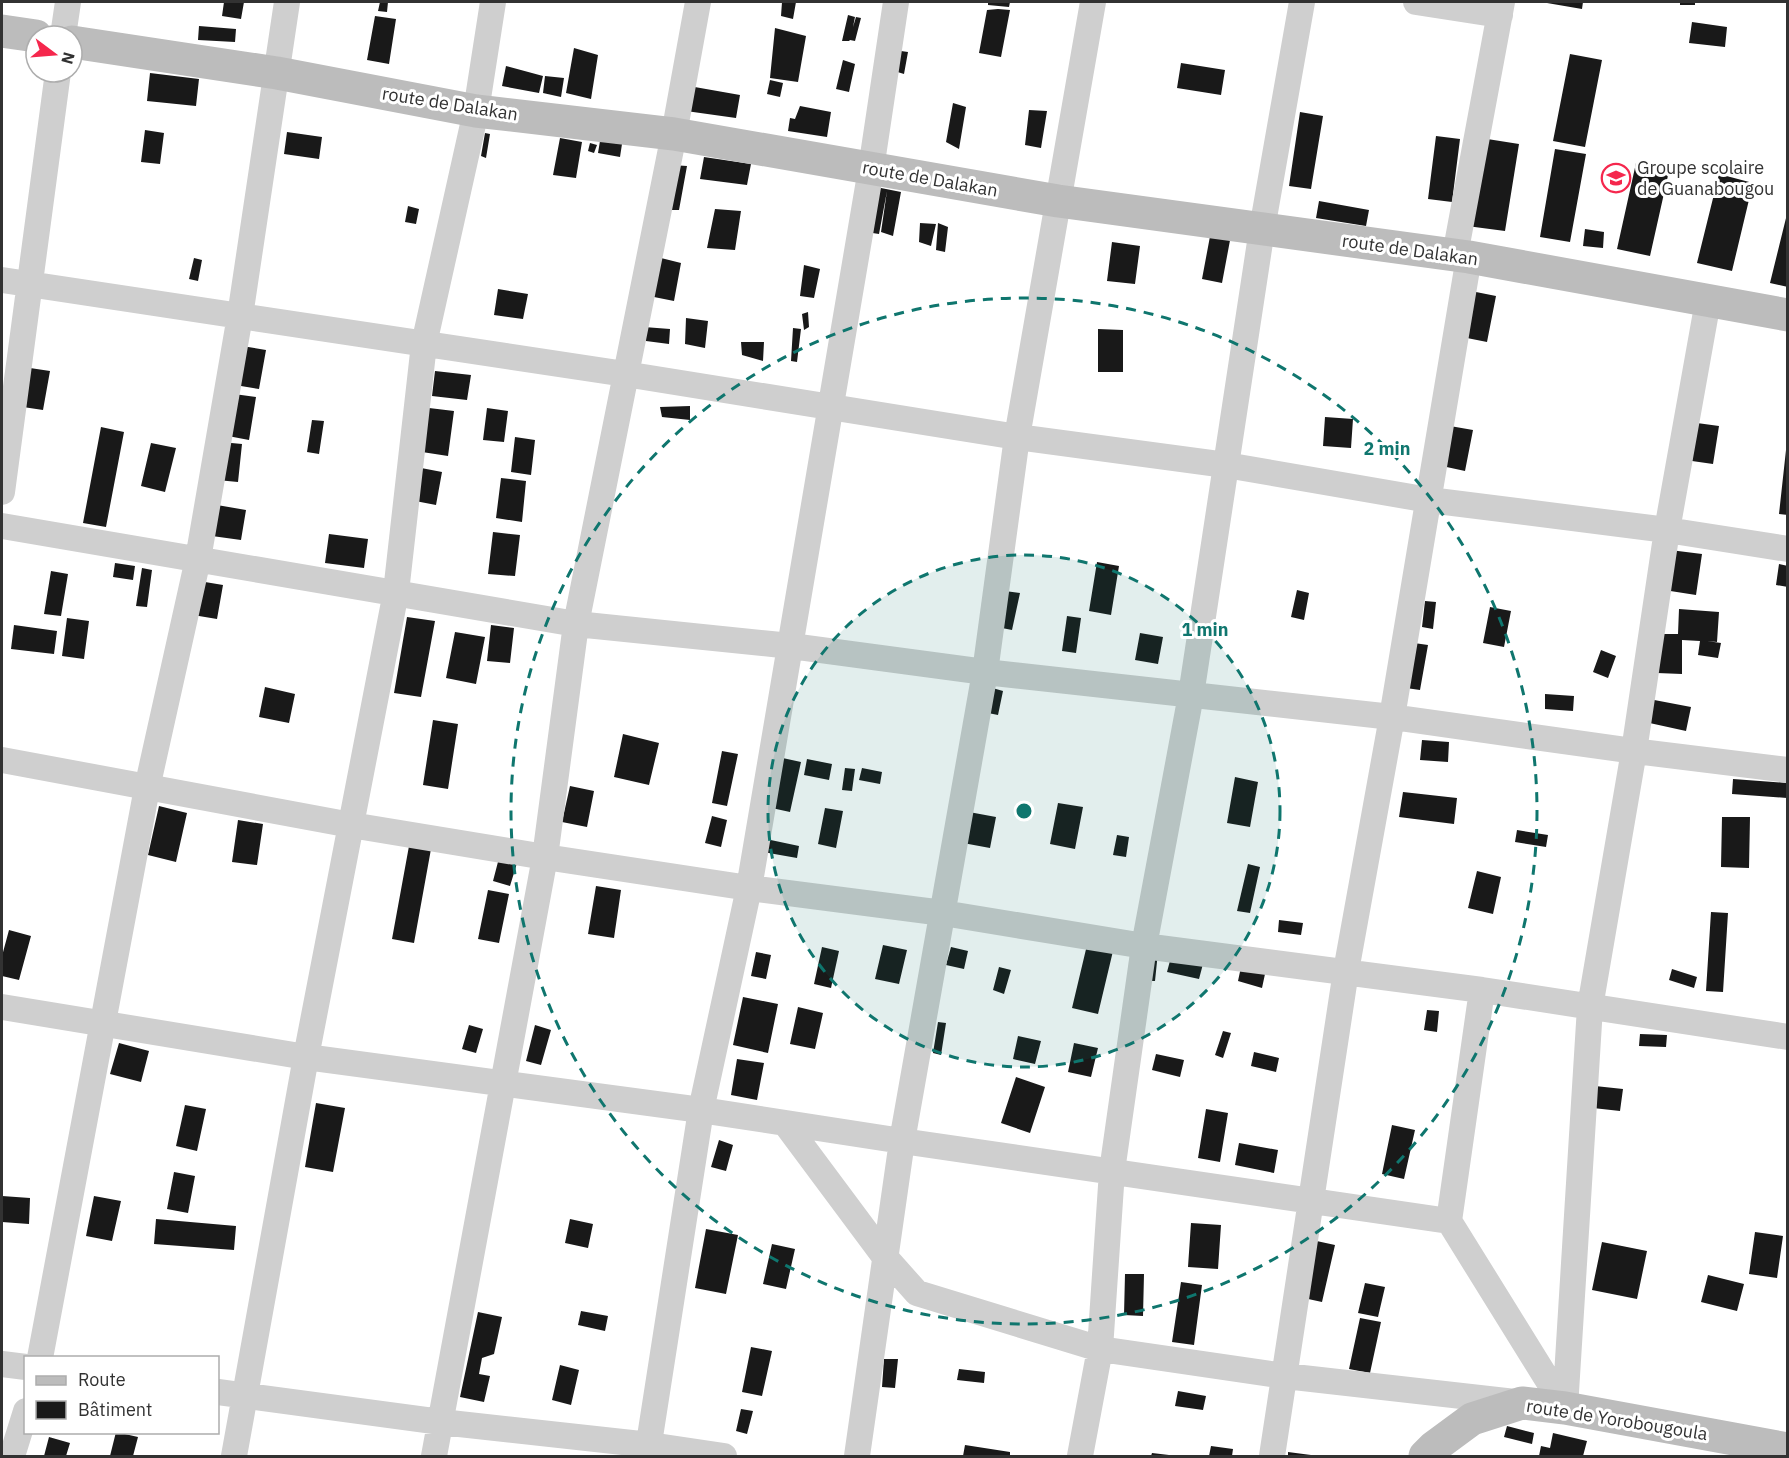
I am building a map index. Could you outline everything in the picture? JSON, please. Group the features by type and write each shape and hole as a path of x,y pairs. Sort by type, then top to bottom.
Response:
{"street":[{"path":"65,24 68,2"},
{"path":"40,1356 147,788 198,559 240,315 287,2"},
{"path":"234,1456 306,1057 396,592 424,344 476,111 493,2"},
{"path":"434,1456 545,857 576,624 674,134 698,2"},
{"path":"649,1451 701,1110 749,888 871,169 896,2"},
{"path":"857,1456 902,1141 985,672 1017,437 1093,2"},
{"path":"1080,1456 1100,1349 1112,1171 1144,946 1191,695 1262,229 1302,2"},
{"path":"1272,1456 1346,971 1429,500 1462,256 1501,8 1416,2"},
{"path":"2,31 24,34"},
{"name":"route de Dalakan","path":"84,44 277,73 476,111 674,134 1058,201 1462,256 1788,315"},
{"path":"2,492 56,84"},
{"path":"2,280 625,374 1017,437 1226,465 1429,500 1788,549"},
{"path":"1565,1408 1590,1007 1634,751 1667,531 1708,301"},
{"path":"2,526 576,624 791,646 985,672 1392,717 1788,770"},
{"path":"2,760 351,825 545,857 749,888 943,913 1144,946 1482,990 1788,1037"},
{"path":"1482,990 1449,1221 1565,1408"},
{"path":"2,1007 306,1057 701,1110 1449,1221"},
{"path":"785,1124 884,1256 917,1293 1100,1349 1285,1376 1522,1403"},
{"path":"2,1364 24,1367"},
{"path":"219,1392 649,1451 724,1456"},
{"name":"route de Yorobougoula","path":"1425,1456 1472,1419 1522,1403 1565,1408 1788,1449"},
{"path":"12,1456 24,1417"}],"building":[{"path":"224,2 244,2 241,19 222,16"},
{"path":"380,2 388,2 387,12 378,11"},
{"path":"782,2 796,2 793,19 781,16"},
{"path":"988,2 1010,2 1009,7 988,5"},
{"path":"1547,2 1583,2 1582,9"},
{"path":"1680,2 1695,2 1695,5 1680,5"},
{"path":"987,10 1010,10 1001,57 979,53"},
{"path":"848,15 855,17 853,27 856,17 861,18 855,41 842,41"},
{"path":"375,16 396,19 389,64 367,60"},
{"path":"1692,22 1727,27 1725,47 1689,43"},
{"path":"199,26 236,29 235,42 198,40"},
{"path":"775,28 806,36 798,82 770,78"},
{"path":"574,48 598,55 591,99 566,93"},
{"path":"894,50 908,52 904,74 891,70"},
{"path":"1570,54 1602,60 1585,147 1553,141"},
{"path":"843,60 855,64 849,92 836,89"},
{"path":"1181,63 1225,70 1221,95 1177,88"},
{"path":"506,66 543,76 539,93 502,86"},
{"path":"150,73 199,79 196,106 147,101"},
{"path":"545,76 564,78 561,97 543,93"},
{"path":"770,80 783,83 780,97 767,94"},
{"path":"689,86 740,95 736,118 686,111"},
{"path":"953,103 966,107 959,149 946,142"},
{"path":"800,106 831,112 827,137 788,131 790,118 795,119"},
{"path":"1029,110 1047,111 1041,148 1025,145"},
{"path":"1300,112 1323,116 1311,189 1289,186"},
{"path":"145,130 164,133 160,164 141,162"},
{"path":"287,132 322,137 319,159 284,154"},
{"path":"485,133 490,134 486,158 481,156"},
{"path":"1436,136 1460,139 1452,202 1428,199"},
{"path":"560,138 582,142 576,178 553,175"},
{"path":"1481,138 1519,144 1505,231 1467,226"},
{"path":"600,141 622,144 620,157 598,153"},
{"path":"590,143 597,145 594,153 588,151"},
{"path":"1555,149 1586,154 1570,242 1540,237"},
{"path":"704,157 751,164 747,185 700,179"},
{"path":"1636,163 1669,171 1650,256 1617,249"},
{"path":"672,165 687,166 679,210 664,210"},
{"path":"1719,174 1753,183 1732,271 1697,263"},
{"path":"876,187 901,192 893,236 881,232 887,191 879,234 866,232"},
{"path":"1319,201 1369,210 1366,226 1316,218"},
{"path":"408,206 419,209 416,224 405,222"},
{"path":"715,209 741,211 735,250 707,248"},
{"path":"1788,214 1788,287 1770,283"},
{"path":"920,223 936,224 931,246 919,242"},
{"path":"938,223 948,227 945,252 936,250"},
{"path":"1585,229 1604,232 1603,248 1583,246"},
{"path":"1211,231 1231,235 1222,283 1202,279"},
{"path":"1112,242 1140,246 1135,284 1107,281"},
{"path":"657,257 681,263 674,301 649,296"},
{"path":"194,258 202,260 198,281 189,279"},
{"path":"804,265 820,269 814,298 800,296"},
{"path":"498,289 528,294 523,319 494,315"},
{"path":"1471,291 1496,296 1487,342 1462,337"},
{"path":"808,312 809,327 804,330 802,314"},
{"path":"686,318 708,321 705,348 685,344"},
{"path":"644,327 670,329 669,344 646,341"},
{"path":"793,328 801,329 797,362 791,361"},
{"path":"1098,329 1123,330 1123,372 1098,372"},
{"path":"741,342 764,342 763,361 742,355"},
{"path":"242,346 266,350 259,389 235,385"},
{"path":"30,368 50,371 43,410 23,407"},
{"path":"435,371 471,375 467,400 432,396"},
{"path":"234,394 256,397 249,440 228,436"},
{"path":"690,406 690,420 662,417 660,407"},
{"path":"429,408 454,411 448,456 422,452"},
{"path":"487,408 508,411 504,442 483,440"},
{"path":"1325,417 1353,419 1351,448 1323,446"},
{"path":"312,420 324,421 319,454 307,452"},
{"path":"1697,423 1719,426 1713,464 1692,461"},
{"path":"1450,426 1473,430 1465,471 1442,466"},
{"path":"101,427 124,432 106,527 83,523"},
{"path":"515,437 535,440 531,475 511,472"},
{"path":"221,442 242,444 238,482 217,480"},
{"path":"151,443 176,448 165,492 141,486"},
{"path":"1786,450 1788,450 1788,515 1779,514"},
{"path":"416,467 442,472 436,505 410,500"},
{"path":"501,478 526,481 522,522 496,518"},
{"path":"217,505 246,510 241,540 212,536"},
{"path":"493,532 520,535 515,576 488,574"},
{"path":"329,534 368,539 364,568 325,563"},
{"path":"1670,550 1702,554 1696,595 1664,590"},
{"path":"1097,562 1119,566 1111,615 1089,611"},
{"path":"115,563 135,566 133,580 113,577"},
{"path":"1779,564 1788,566 1788,587 1776,585"},
{"path":"142,568 152,570 147,607 136,606"},
{"path":"51,571 68,574 61,616 44,614"},
{"path":"199,581 223,585 217,619 193,615"},
{"path":"1297,590 1309,593 1304,620 1291,617"},
{"path":"1005,591 1020,593 1012,630 997,627"},
{"path":"1425,601 1436,602 1433,629 1422,627"},
{"path":"1490,607 1511,611 1504,647 1483,643"},
{"path":"1679,609 1719,612 1717,642 1707,641 1721,643 1718,658 1698,655 1700,641 1682,640 1682,674 1657,673 1657,634 1678,634"},
{"path":"1067,616 1081,618 1076,653 1062,651"},
{"path":"407,617 435,621 421,697 394,693"},
{"path":"67,618 89,621 84,659 62,656"},
{"path":"14,625 57,631 54,654 11,649"},
{"path":"491,625 514,628 510,663 487,661"},
{"path":"455,632 485,637 476,684 446,678"},
{"path":"1140,633 1163,637 1158,664 1135,660"},
{"path":"1414,643 1428,645 1420,690 1406,688"},
{"path":"1601,650 1616,656 1608,678 1593,672"},
{"path":"265,687 295,694 289,723 259,717"},
{"path":"989,687 1003,691 998,715 983,712"},
{"path":"1545,694 1574,696 1573,711 1545,709"},
{"path":"1649,699 1691,707 1686,731 1645,722"},
{"path":"433,720 458,724 448,789 423,785"},
{"path":"623,734 659,743 649,785 614,777"},
{"path":"1422,740 1449,742 1448,762 1420,760"},
{"path":"722,751 738,754 727,806 712,803"},
{"path":"778,757 801,762 790,812 767,807"},
{"path":"807,759 832,764 829,780 804,775"},
{"path":"845,768 855,769 852,791 842,790"},
{"path":"862,768 882,772 880,784 859,780"},
{"path":"1235,777 1258,782 1250,827 1227,823"},
{"path":"1733,779 1788,783 1787,798 1732,794"},
{"path":"570,786 594,791 587,827 562,822"},
{"path":"1403,792 1457,798 1454,824 1399,817"},
{"path":"1058,803 1083,807 1075,849 1050,844"},
{"path":"159,806 187,813 176,862 148,855"},
{"path":"825,808 843,811 836,848 818,844"},
{"path":"969,812 996,817 990,848 963,843"},
{"path":"712,816 727,820 721,847 705,843"},
{"path":"1722,817 1750,817 1749,868 1721,867"},
{"path":"238,820 263,824 257,865 232,862"},
{"path":"1517,830 1548,835 1546,847 1515,842"},
{"path":"1117,835 1129,837 1126,857 1113,855"},
{"path":"766,839 799,846 797,858 763,852"},
{"path":"409,846 431,849 414,943 392,939"},
{"path":"499,858 517,863 510,886 493,881"},
{"path":"1248,864 1260,867 1250,913 1237,911"},
{"path":"1477,871 1501,877 1493,914 1468,908"},
{"path":"596,886 621,890 614,938 588,934"},
{"path":"488,890 509,894 499,943 478,939"},
{"path":"1711,912 1728,913 1723,992 1706,991"},
{"path":"1279,920 1303,923 1301,935 1278,932"},
{"path":"9,930 31,936 19,980 2,976 2,956"},
{"path":"883,945 907,950 899,984 875,979"},
{"path":"1087,945 1113,951 1098,1014 1072,1008"},
{"path":"822,947 839,951 831,988 814,984"},
{"path":"951,947 968,951 964,969 946,965"},
{"path":"756,952 771,955 766,979 751,976"},
{"path":"1158,952 1155,981 1145,981"},
{"path":"1171,957 1203,964 1199,979 1167,972"},
{"path":"999,967 1011,970 1004,994 993,990"},
{"path":"1241,967 1265,974 1262,988 1238,981"},
{"path":"1672,969 1697,977 1694,988 1669,980"},
{"path":"743,997 778,1004 768,1053 733,1045"},
{"path":"798,1007 823,1013 815,1049 790,1044"},
{"path":"1427,1010 1439,1011 1437,1032 1424,1030"},
{"path":"938,1022 946,1023 941,1055 933,1053"},
{"path":"469,1025 483,1029 476,1053 462,1049"},
{"path":"535,1025 551,1030 541,1065 526,1061"},
{"path":"1223,1031 1231,1033 1223,1058 1215,1055"},
{"path":"1640,1034 1667,1035 1666,1047 1639,1046"},
{"path":"1018,1036 1041,1041 1035,1064 1013,1059"},
{"path":"119,1043 149,1051 141,1082 110,1074"},
{"path":"1074,1043 1098,1048 1091,1077 1068,1072"},
{"path":"1254,1052 1279,1058 1276,1072 1251,1066"},
{"path":"1156,1054 1184,1060 1180,1077 1152,1070"},
{"path":"737,1059 764,1063 757,1100 731,1095"},
{"path":"1016,1077 1045,1087 1030,1133 1001,1123"},
{"path":"1595,1086 1623,1089 1620,1111 1593,1108"},
{"path":"316,1103 345,1108 333,1172 305,1167"},
{"path":"185,1105 206,1109 197,1151 176,1146"},
{"path":"1206,1109 1228,1113 1220,1162 1198,1158"},
{"path":"1392,1125 1415,1130 1404,1179 1382,1174"},
{"path":"719,1140 733,1145 726,1171 711,1167"},
{"path":"1239,1143 1278,1150 1274,1173 1235,1165"},
{"path":"174,1172 195,1176 188,1213 167,1209"},
{"path":"2,1196 30,1198 29,1224 2,1222"},
{"path":"94,1196 121,1201 112,1241 86,1236"},
{"path":"156,1219 236,1226 234,1250 154,1244"},
{"path":"570,1219 593,1224 588,1248 565,1243"},
{"path":"1191,1223 1221,1225 1218,1269 1188,1267"},
{"path":"706,1229 738,1235 726,1294 695,1288"},
{"path":"1755,1232 1783,1236 1777,1278 1749,1274"},
{"path":"1312,1240 1335,1245 1322,1302 1299,1297"},
{"path":"1602,1242 1647,1251 1637,1299 1592,1290"},
{"path":"772,1244 795,1249 786,1289 763,1284"},
{"path":"1125,1274 1144,1274 1143,1316 1124,1315"},
{"path":"1708,1275 1744,1284 1737,1311 1701,1302"},
{"path":"1181,1282 1202,1285 1194,1345 1172,1342"},
{"path":"1365,1283 1385,1287 1378,1317 1358,1313"},
{"path":"581,1311 608,1316 605,1331 578,1325"},
{"path":"478,1312 502,1317 494,1354 482,1358 479,1374 490,1376 484,1402 460,1397"},
{"path":"1360,1318 1381,1322 1370,1373 1349,1369"},
{"path":"751,1347 772,1351 762,1396 742,1392"},
{"path":"884,1359 898,1359 895,1388 882,1387"},
{"path":"560,1365 579,1370 571,1405 552,1400"},
{"path":"959,1369 985,1372 984,1383 957,1380"},
{"path":"1178,1391 1206,1396 1203,1410 1175,1406"},
{"path":"741,1409 753,1411 747,1434 736,1431"},
{"path":"1507,1426 1534,1433 1532,1444 1504,1437"},
{"path":"1553,1433 1587,1441 1583,1456 1539,1456 1541,1446 1550,1448"},
{"path":"116,1434 138,1437 133,1456 110,1456"},
{"path":"49,1437 70,1443 66,1456 44,1456"},
{"path":"965,1445 1010,1452 1010,1456 963,1456"},
{"path":"1211,1446 1233,1449 1232,1456 1209,1456"},
{"path":"1288,1452 1311,1455 1311,1456 1288,1456"},
{"path":"1152,1453 1169,1455 1151,1456"}],"place":[{"name":"Groupe scolaire de Guanabougou","path":"1616,178"}]}
